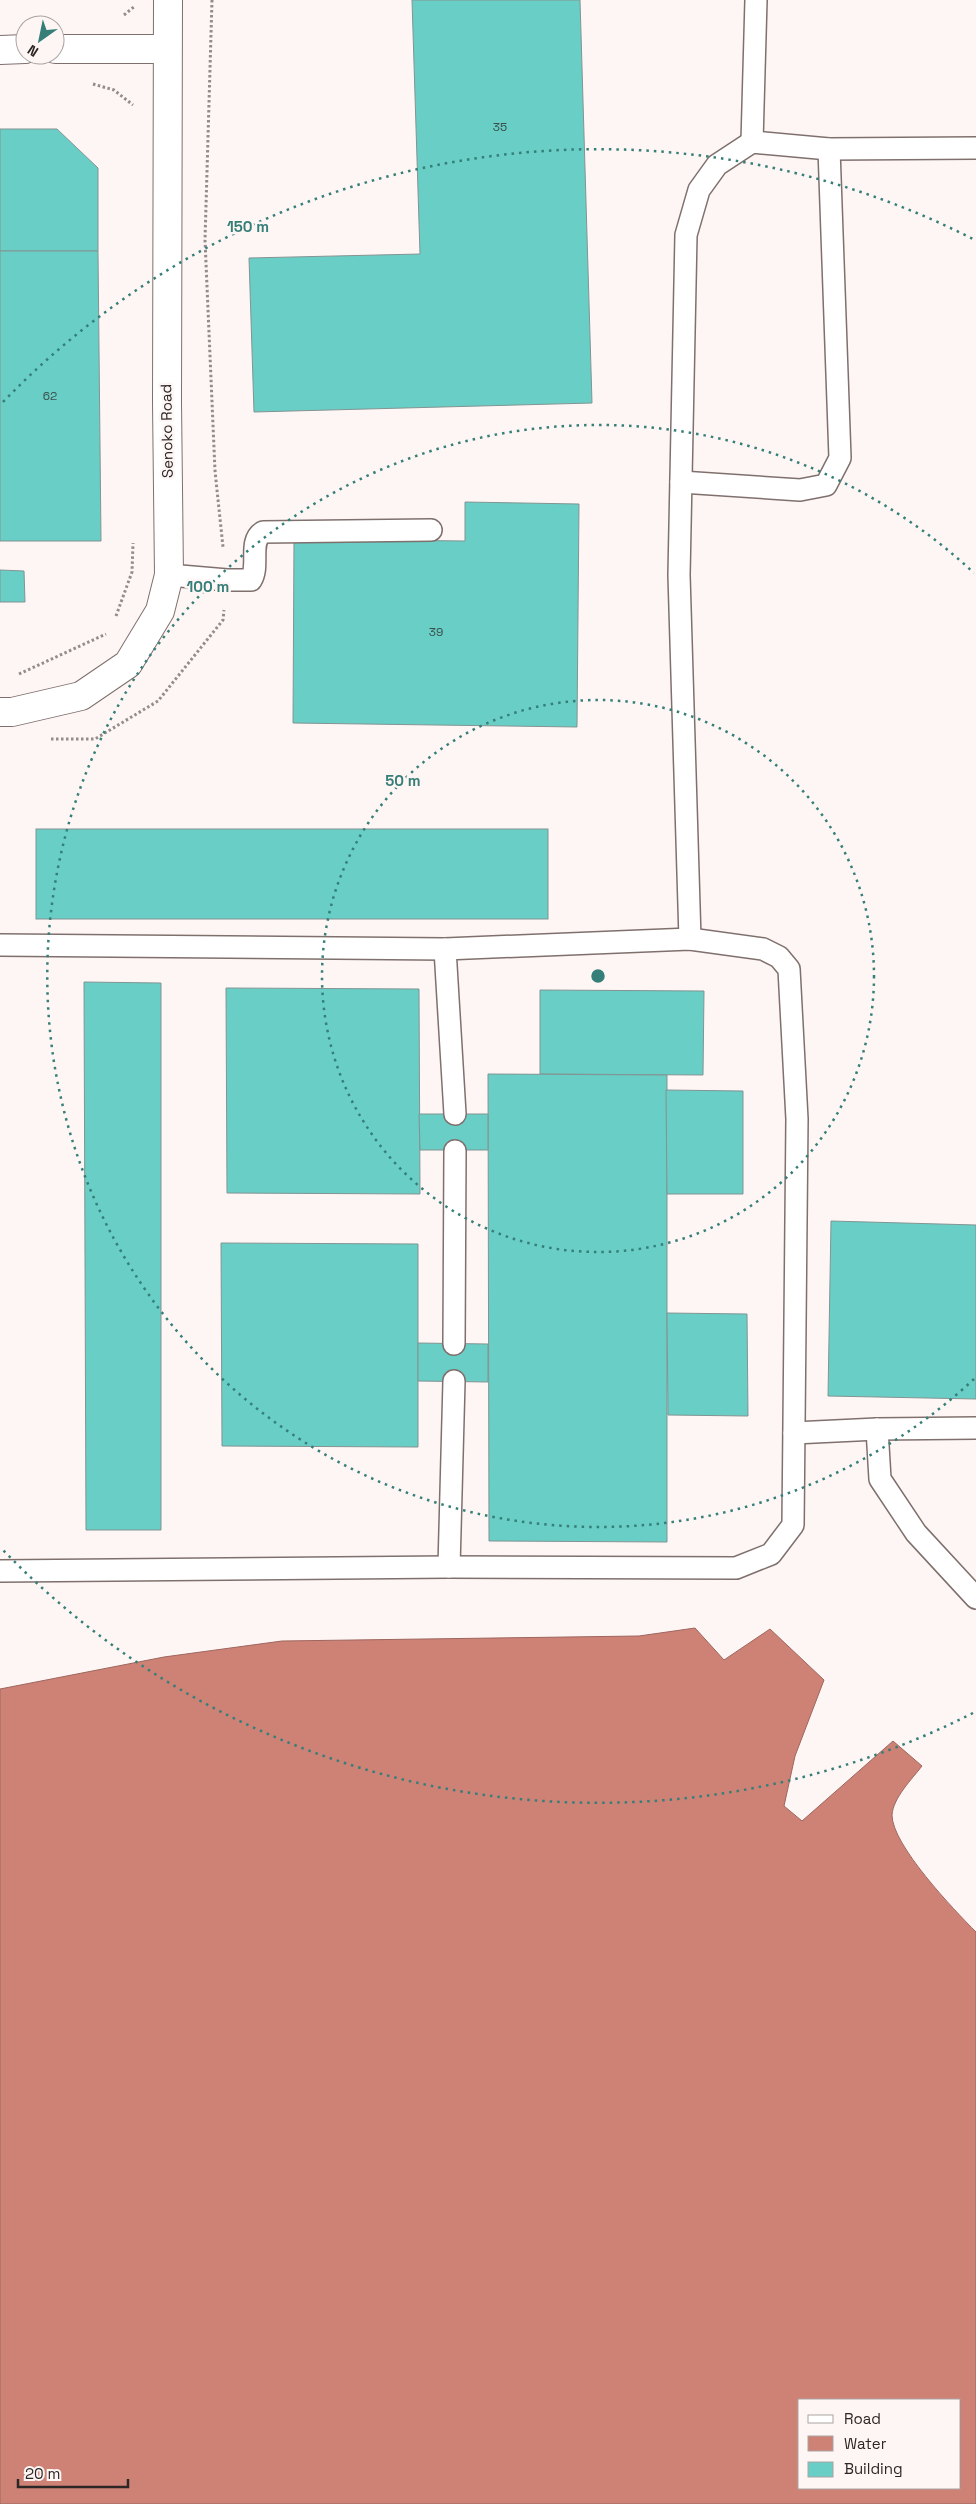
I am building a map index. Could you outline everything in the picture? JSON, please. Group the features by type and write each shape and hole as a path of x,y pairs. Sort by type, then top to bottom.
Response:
{"street":[{"name":"Senoko Road","path":"0,712 12,712 81,696 128,664 160,611 169,575 168,0"},
{"path":"65,49 167,48"},
{"path":"0,50 15,49"}],"lane":[{"path":"752,142 756,0"},
{"path":"690,939 679,575 686,235 699,190 717,165 752,142 829,149 976,148"},
{"path":"681,482 800,490 826,485 840,458 829,149"},
{"path":"169,575 251,580 254,574 256,542 258,535 263,532 431,530"},
{"path":"0,945 445,949 690,939 762,949 779,957 789,969 798,1119 793,1526 770,1554 736,1568 449,1566 0,1572"},
{"path":"445,949 455,1114"},
{"path":"454,1344 455,1151"},
{"path":"449,1566 454,1381"},
{"path":"794,1433 877,1429 976,1428"},
{"path":"877,1429 880,1479 916,1533 976,1598"}],"path":[{"path":"113,623 132,572 133,542"},
{"path":"17,675 110,632"}],"water":[{"path":"695,1628 724,1660 770,1629 824,1680 795,1756 784,1806 802,1821 893,1741 922,1766 896,1802 892,1815 895,1828 902,1843 926,1876 976,1932 976,2504 0,2504 0,1689 164,1657 282,1641 639,1636"}],"building":[{"path":"412,0 580,0 592,403 254,412 249,258 420,254"},
{"path":"0,129 57,129 98,168 98,251 0,251"},
{"path":"0,251 98,251 101,541 0,541"},
{"path":"465,502 579,504 577,727 293,723 294,539 465,541"},
{"path":"0,570 24,571 25,602 0,602"},
{"path":"36,829 548,829 548,919 36,919"},
{"path":"84,982 161,983 161,1530 86,1530"},
{"path":"226,988 419,989 420,1194 227,1193"},
{"path":"540,990 704,991 703,1075 540,1074"},
{"path":"488,1074 667,1075 667,1542 489,1541"},
{"path":"666,1090 743,1091 743,1194 667,1194"},
{"path":"419,1114 488,1114 488,1150 420,1150"},
{"path":"831,1221 976,1225 976,1399 828,1396"},
{"path":"221,1243 418,1244 418,1447 222,1446"},
{"path":"667,1313 747,1314 748,1416 668,1415"},
{"path":"418,1343 488,1344 488,1382 418,1381"}]}
